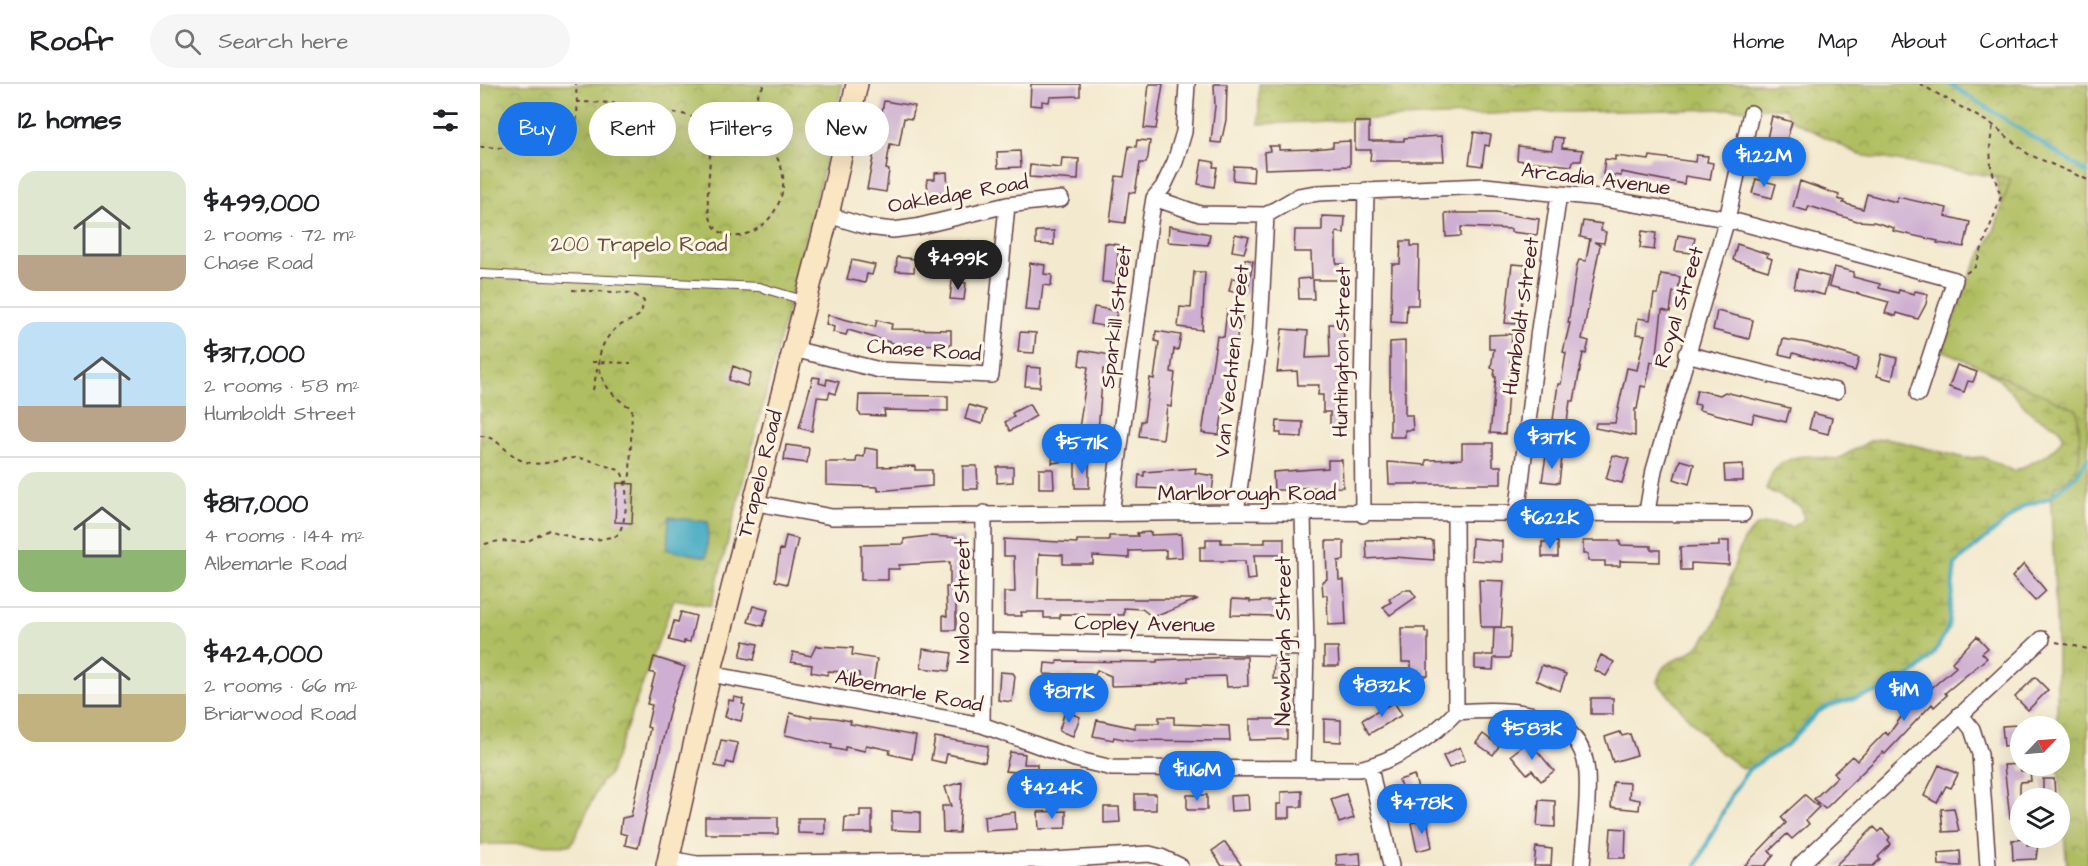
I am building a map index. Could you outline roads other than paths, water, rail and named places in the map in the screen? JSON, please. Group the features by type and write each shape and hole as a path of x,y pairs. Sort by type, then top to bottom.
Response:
{"main road":[{"name":"Trapelo Road","path":"668,862 710,674 752,502 828,215 857,84"}],"street":[{"path":"1187,84 1181,142 1163,187 1154,198 1200,214 1266,215"},
{"name":"Royal Street","path":"1647,512 1654,470 1727,219 1750,113"},
{"name":"Arcadia Avenue","path":"1266,215 1299,196 1366,190 1485,186 1599,198 1727,219 1955,280 1918,394"},
{"name":"Huntington Street","path":"1363,515 1362,394 1366,190"},
{"name":"Humboldt Street","path":"1517,515 1539,329 1559,194"},
{"name":"Sparkill Street","path":"1111,514 1154,198"},
{"name":"Oakledge Road","path":"828,215 868,227 893,230 916,227 1007,205 1061,199"},
{"name":"Chase Road","path":"793,349 880,370 991,375 1007,205"},
{"name":"Van Vechten Street","path":"1236,512 1258,346 1266,215"},
{"path":"1686,354 1836,392"},
{"name":"Marlborough Road","path":"752,502 832,517 984,513 1236,512 1363,515 1647,512 1743,514"},
{"name":"Ivaloo Street","path":"982,725 984,513"},
{"name":"Newburgh Street","path":"1303,513 1306,648 1304,770"},
{"path":"1455,513 1456,712 1480,710 1529,712 1552,720 1569,734 1581,754 1587,774 1582,866"},
{"path":"1799,866 2042,639"},
{"name":"Copley Avenue","path":"983,641 1306,648"},
{"name":"Albemarle Road","path":"710,674 982,725 1075,759 1112,768 1348,770 1370,767 1434,733 1456,712"},
{"path":"1960,714 1972,729 1980,754 1988,866"},
{"path":"1370,767 1391,866"},
{"path":"668,862 698,864 1027,863 1149,854 1161,856 1180,866"}],"lane":[{"path":"480,274 759,287 805,301"}],"water":[{"path":"669,517 708,522 707,557 667,550"}],"waterway":[{"path":"1950,84 2088,173"},
{"path":"1696,866 1733,792 1749,769 1787,745 1818,712 1828,706 1880,691 1901,682 1918,670 1935,652 1948,628 1955,564 2024,506 2049,498 2077,475 2088,457"}],"park label":[{"name":"200 Trapelo Road","path":"639,244"}]}
